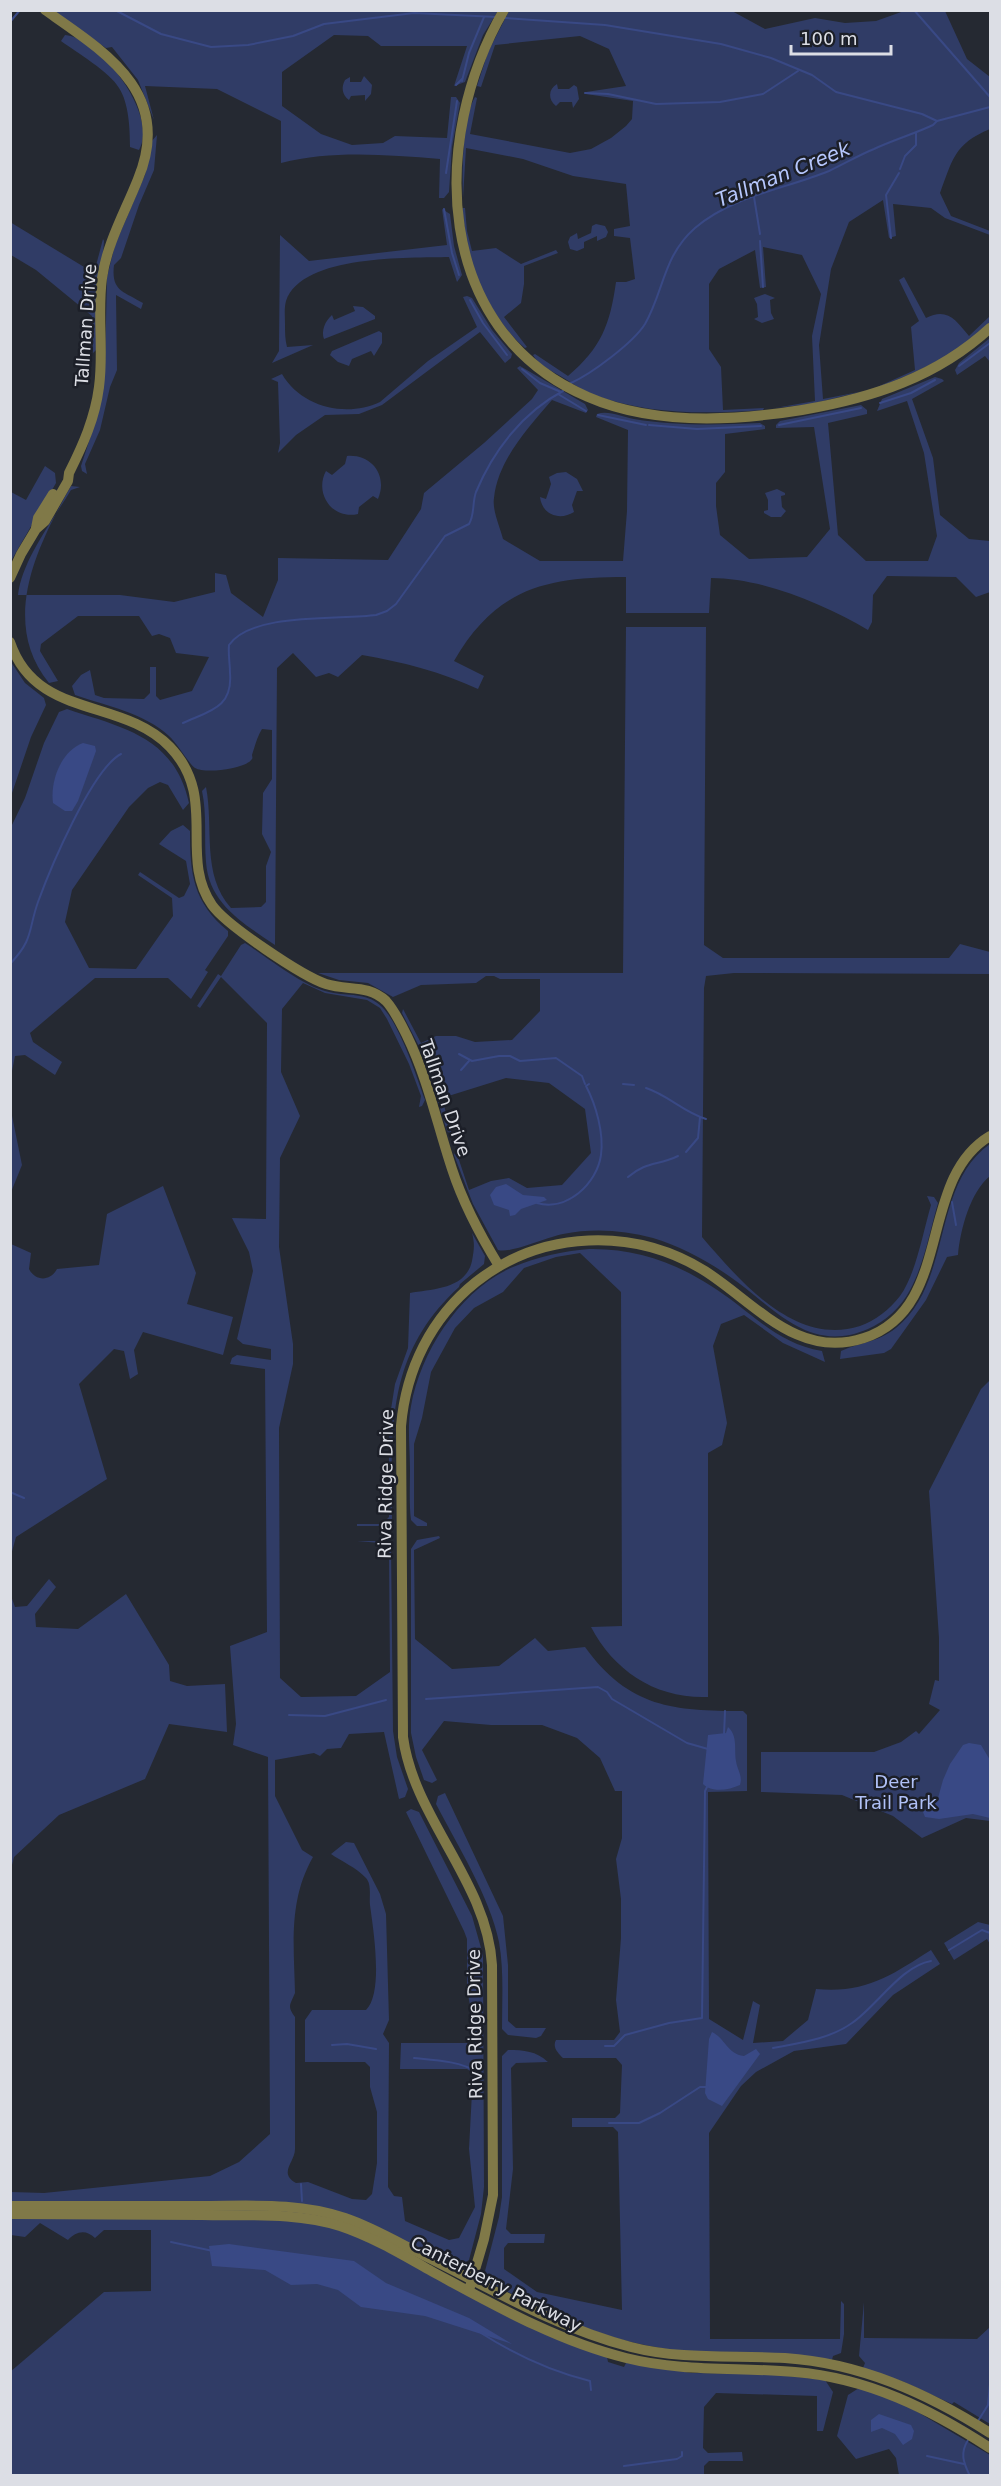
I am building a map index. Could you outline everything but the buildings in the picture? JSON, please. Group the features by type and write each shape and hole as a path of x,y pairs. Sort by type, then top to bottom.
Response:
{"street":[{"name":"Tallman Drive","path":"10,578 18,558 36,529 45,521 68,481 69,473 87,435 97,398 102,282 105,263 111,242 141,173 145,159 147,134 139,98 121,68 101,50 45,10"},
{"path":"504,10 476,74 462,129 456,198 460,236 471,277 494,320 524,356 561,384 585,396 629,410 680,416 741,416 804,410 871,395 915,379 948,360 990,328"},
{"name":"Tallman Drive","path":"10,642 22,666 45,689 65,700 147,729 166,743 179,757 190,777 197,800 200,879 208,898 223,918 312,977 331,985 371,991 391,1008 422,1070 462,1197 499,1266"},
{"name":"Riva Ridge Drive","path":"471,2285 487,2229 493,2195 492,1954 482,1915 418,1790 404,1745 402,1725 401,1430 410,1378 429,1336 461,1295 499,1266 535,1250 566,1242 600,1240 642,1245 674,1255 696,1266 794,1335 827,1343 857,1340 888,1326 909,1305 922,1280 956,1172 971,1152 990,1136"},
{"name":"Canterberry Parkway","path":"10,2205 278,2207 311,2210 343,2217 368,2227 564,2338 613,2355 674,2367 788,2371 834,2378 893,2395 923,2408 988,2446"},
{"name":"Canterberry Parkway","path":"10,2214 277,2216 310,2219 341,2226 572,2328 622,2345 675,2355 784,2358 837,2366 899,2384 963,2415 990,2433"}],"green space":[{"path":"52,11 498,11 483,35 465,82 454,86 467,46 381,46 368,36 334,35 282,72 282,106 321,134 352,145 383,143 395,136 447,138 451,97 456,97 460,103 452,147 449,192 444,198 439,198 440,159 340,155 281,163 281,121 217,89 145,86 154,120 138,80 112,47 106,48"},
{"path":"509,11 732,11 765,29 815,18 845,23 876,21 904,11 945,11 967,59 990,77 990,129 969,141 956,154 940,193 951,216 990,231 990,235 945,218 931,208 893,204 896,236 889,238 883,200 849,222 831,269 819,345 823,399 864,391 811,404 775,408 815,401 812,336 821,294 802,255 763,247 766,287 760,288 755,250 719,269 709,284 709,349 721,367 723,410 764,408 763,410 678,412 657,410 615,402 590,393 546,368 533,355 535,354 568,376 589,356 602,335 611,311 616,282 635,279 630,238 614,236 614,229 630,226 626,184 573,176 523,159 466,148 463,198 463,160 467,118 475,97 477,98 470,134 570,153 591,149 626,126 632,119 633,101 586,94 586,92 626,86 609,49 580,36 495,45 481,87 477,86 488,52"},
{"path":"65,35 79,39 94,49 123,80 134,99 141,118 143,135 139,150 130,147 127,109 119,88 101,69 61,41"},
{"path":"364,76 372,85 371,94 365,101 365,95 351,96 349,100 343,91 345,80 350,77 350,82 361,82"},
{"path":"557,84 558,89 569,89 574,85 577,87 579,99 573,108 572,102 560,102 556,106 553,104 550,98 551,92"},
{"path":"157,135 154,170 121,258 114,265 114,280 120,289 143,303 141,309 116,295 117,370 110,387 100,430 85,464 87,474 82,471 81,466 93,429 105,366 107,277 115,245 145,175 151,142"},
{"path":"462,208 465,208 472,251 496,248 521,264 556,250 558,253 524,266 521,303 504,317 527,347 525,348 498,317 475,275 467,250"},
{"path":"442,209 450,214 454,246 462,275 457,282 449,257 359,262 313,274 296,286 286,301 285,336 287,347 313,345 272,363 279,351 280,235 309,261 447,245"},
{"path":"10,222 94,273 103,239 96,350 93,353 92,316 36,270 11,255"},
{"path":"596,224 605,226 608,232 606,237 597,241 597,236 584,242 584,248 577,251 570,249 568,242 570,237 577,233 578,239 591,233 592,226"},
{"path":"904,277 926,318 940,314 951,317 969,336 990,316 990,323 978,334 936,362 875,388 915,370 911,327 919,321 899,280"},
{"path":"765,294 775,298 770,300 774,319 762,323 754,319 758,317 754,298"},
{"path":"463,297 472,298 492,330 512,354 505,363 480,332 382,405 359,414 325,415 296,435 278,453 280,443 278,382 271,379 282,374 290,385 312,402 339,409 367,407 380,402 428,361 477,327"},
{"path":"353,306 363,307 375,316 375,319 324,339 323,329 330,317 332,315 334,320 355,311"},
{"path":"379,331 382,333 382,343 374,356 371,351 352,359 349,366 338,362 330,355 332,351"},
{"path":"990,338 990,362 985,356 957,375 955,370 959,363"},
{"path":"520,366 585,404 588,410 586,413 552,400 516,445 501,471 494,498 494,508 503,539 540,561 623,561 627,511 628,430 596,417 597,414 606,413 665,423 760,423 765,426 765,429 725,434 725,472 716,483 720,535 749,559 807,557 830,529 814,427 776,428 776,425 780,421 861,405 867,410 867,414 828,423 838,535 866,561 928,561 937,536 924,453 907,401 877,411 882,399 935,377 944,381 912,399 933,458 940,515 969,539 990,541 990,592 976,597 956,577 887,576 873,595 872,622 868,630 792,594 751,582 731,579 711,578 709,613 626,613 626,577 597,578 547,584 506,602 487,617 470,636 454,661 484,676 478,689 422,668 362,655 338,677 329,673 316,677 293,653 277,668 275,945 230,911 214,890 206,862 202,791 206,787 212,866 222,895 231,908 261,907 266,902 266,866 271,852 262,834 263,793 272,779 272,730 262,729 252,759 248,763 225,770 207,771 195,768 172,739 159,728 125,711 75,695 72,686 81,675 90,670 95,695 104,698 144,699 150,693 150,667 156,667 156,696 160,700 192,691 209,657 176,653 170,638 159,634 152,636 139,616 78,616 41,644 40,651 58,681 49,683 34,660 27,635 25,610 27,595 120,595 174,602 215,592 215,573 226,575 231,593 263,617 278,580 278,558 388,560 421,509 424,493 532,399 538,390 517,368"},
{"path":"347,456 356,456 370,463 376,468 381,482 378,499 373,496 359,507 358,514 349,515 333,509 324,496 322,488 326,471 332,475 345,464"},
{"path":"45,466 55,473 56,483 11,561 11,492 26,500"},
{"path":"566,472 577,479 583,491 577,491 572,505 574,512 563,516 552,515 544,508 540,497 546,499 551,484 549,477"},
{"path":"71,486 80,487 71,490 56,513"},
{"path":"777,489 785,493 781,496 782,507 786,511 781,517 771,517 764,513 768,510 765,493"},
{"path":"56,513 36,559 27,595 18,595 25,568"},
{"path":"626,627 706,627 704,945 723,958 949,958 960,944 990,952 990,974 734,973 706,976 704,988 702,1237 752,1290 791,1319 813,1327 836,1330 866,1324 887,1310 906,1287 915,1265 931,1205 927,1196 934,1197 938,1203 923,1258 910,1290 892,1313 868,1329 847,1335 827,1336 810,1332 793,1324 729,1276 702,1259 673,1245 642,1235 608,1231 574,1232 511,1250 498,1250 473,1204 454,1155 456,1151 469,1190 491,1181 509,1178 527,1188 562,1185 591,1153 585,1109 549,1083 506,1078 442,1098 452,1135 447,1131 424,1056 402,1013 403,1009 421,1043 436,1036 456,1036 475,1042 512,1040 540,1011 540,979 500,979 486,976 476,983 421,985 393,997 368,983 339,980 318,973 623,973"},
{"path":"11,662 25,683 44,698 46,705 31,737 11,796"},
{"path":"67,709 126,729 159,749 182,781 189,803 183,810 168,785 160,782 148,788 129,807 72,890 65,922 89,968 136,969 173,916 172,898 138,875 140,872 179,898 184,896 190,884 186,861 159,844 171,831 183,825 190,831 191,861 196,886 207,909 228,931 228,936 205,970 208,972 191,999 168,978 95,978 30,1033 33,1042 62,1062 55,1075 25,1055 15,1056 11,1076 11,827 25,798 44,743 59,712"},
{"path":"245,943 311,986 334,993 365,997 382,1007 401,1038 425,1100 419,1107 421,1096 409,1064 380,1008 367,1000 325,993 303,983 282,1009 281,1072 300,1116 280,1158 279,1247 293,1344 293,1364 279,1428 280,1678 301,1697 356,1696 390,1672 389,1550 380,1543 357,1541 386,1541 391,1545 393,1731 397,1757 408,1789 405,1797 399,1799 384,1732 349,1734 341,1748 327,1749 320,1756 314,1753 275,1760 275,1796 302,1850 313,1857 300,1890 294,1924 295,1993 290,2005 295,2017 295,2149 288,2175 296,2183 308,2182 352,2199 366,2200 372,2194 377,2163 377,2112 370,2087 370,2067 365,2062 305,2062 305,2020 312,2010 366,2010 375,1989 376,1959 369,1884 358,1871 331,1854 346,1842 354,1843 380,1894 386,1914 389,2020 383,2034 389,2043 388,2187 394,2196 402,2197 405,2221 449,2240 459,2238 475,2207 469,2149 473,2073 467,2069 400,2069 401,2043 468,2043 472,2038 472,2016 467,1989 467,1939 406,1812 411,1809 419,1812 472,1916 483,1955 484,2187 481,2214 469,2260 464,2263 460,2262 458,2266 363,2222 11,2202 11,2192 44,2193 210,2176 239,2162 270,2134 268,1757 233,1745 236,1724 230,1646 267,1632 265,1369 230,1364 232,1358 237,1355 271,1360 271,1349 243,1344 237,1339 253,1271 249,1252 232,1218 266,1219 267,1023 221,977 200,1008 197,1006 218,974 221,976 241,945"},
{"path":"10,1106 22,1165 11,1192 10,1192"},
{"path":"990,1144 990,1176 977,1192 967,1212 958,1255 947,1257 926,1300 891,1349 884,1353 840,1359 841,1351 889,1333 914,1309 926,1286 958,1184 971,1162"},
{"path":"163,1186 196,1273 187,1304 233,1317 223,1355 143,1332 134,1350 138,1374 130,1379 124,1351 114,1349 79,1384 107,1479 16,1537 11,1555 11,1244 31,1253 29,1269 39,1278 51,1276 57,1269 99,1265 107,1214"},
{"path":"472,1233 485,1256 484,1264 460,1284 435,1313 417,1339 405,1366 394,1424 392,1519 385,1526 357,1526 357,1524 382,1524 389,1517 389,1422 395,1384 408,1348 410,1293 447,1286 463,1277 472,1261 474,1240"},
{"path":"589,1249 630,1252 686,1272 704,1281 777,1334 798,1344 822,1351 825,1362 783,1343 744,1315 721,1324 713,1346 727,1423 722,1445 708,1453 708,1697 671,1693 639,1679 612,1657 600,1643 591,1627 622,1626 621,1292 580,1253 556,1257 524,1268 503,1292 474,1308 455,1328 431,1372 422,1418 414,1444 414,1516 427,1523 427,1526 417,1526 411,1520 409,1430 411,1406 424,1364 446,1325 476,1291 494,1277 531,1260"},
{"name":"Deer Trail Park","path":"990,1380 990,1821 966,1818 922,1838 893,1816 842,1795 761,1792 761,1752 874,1752 901,1742 916,1731 919,1734 940,1710 929,1704 935,1680 939,1681 939,1638 929,1491 981,1389"},
{"path":"439,1536 440,1538 414,1550 415,1639 452,1669 499,1666 535,1638 548,1651 585,1647 619,1683 655,1702 695,1710 743,1711 747,1715 747,1791 708,1792 709,2019 743,2040 753,2001 760,2005 753,2043 783,2041 808,2020 816,1989 849,1989 877,1981 931,1950 940,1964 893,1995 846,2044 794,2051 756,2072 741,2086 709,2133 710,2339 840,2339 841,2301 844,2304 844,2334 841,2353 833,2356 832,2360 706,2354 631,2342 576,2324 488,2282 490,2278 485,2271 502,2197 502,2056 508,2050 525,2051 539,2055 548,2062 516,2063 511,2068 513,2169 506,2229 511,2234 545,2234 544,2243 508,2243 504,2248 504,2269 537,2292 622,2310 618,2132 613,2127 572,2127 572,2118 615,2118 620,2113 622,2065 616,2058 563,2058 555,2045 556,2040 614,2040 620,2032 616,2000 621,1938 621,1899 616,1859 622,1838 622,1791 615,1791 600,1758 577,1738 542,1725 491,1725 444,1721 422,1750 437,1780 432,1783 424,1780 411,1733 411,1549 417,1540"},
{"path":"49,1579 56,1587 35,1614 36,1627 78,1629 126,1594 169,1665 170,1681 187,1686 225,1684 227,1732 169,1724 145,1779 59,1815 14,1857 11,1869 11,1596 15,1607 27,1606"},
{"path":"445,1793 503,1916 508,1965 508,2021 516,2028 546,2028 541,2036 536,2038 508,2035 502,2029 501,1953 495,1925 481,1889 436,1804 438,1796"},
{"path":"978,1922 990,1925 990,1944 987,1939 954,1960 944,1943"},
{"path":"11,2217 287,2219 339,2228 607,2357 608,2362 624,2367 626,2363 629,2363 691,2373 771,2374 825,2380 833,2392 823,2431 817,2431 817,2396 716,2393 704,2407 703,2448 708,2453 742,2452 743,2461 709,2461 704,2466 704,2475 11,2476 10,2372 104,2292 151,2291 151,2230 104,2230 95,2238 88,2233 81,2232 68,2240 40,2223 25,2237 11,2235"},
{"path":"864,2302 864,2338 977,2339 990,2327 990,2424 954,2402 952,2404 904,2382 863,2368 865,2363 859,2356"},
{"path":"859,2388 899,2401 990,2455 990,2475 899,2475 896,2458 889,2449 856,2459 837,2436 848,2395"}],"shaded area":[{"path":"83,743 95,746 96,751 78,801 72,811 65,811 53,803 55,776 63,760 75,747"},
{"path":"506,1184 523,1195 544,1197 547,1200 521,1209 515,1215 510,1216 509,1210 494,1205 490,1195 496,1187"},
{"path":"728,1727 734,1739 736,1761 741,1778 740,1785 726,1789 711,1789 703,1784 708,1735 726,1733"},
{"path":"969,1743 981,1745 990,1760 990,1818 973,1814 939,1819 925,1817 923,1812 938,1798 950,1764 963,1745"},
{"path":"712,2032 738,2055 744,2056 756,2049 760,2054 722,2106 708,2099 705,2093 709,2039"},
{"path":"229,2244 354,2261 386,2283 469,2318 512,2344 425,2316 361,2307 338,2290 317,2284 291,2285 265,2270 212,2266 209,2246"},
{"path":"879,2414 911,2425 914,2431 912,2439 903,2445 895,2434 882,2428 871,2432 871,2420"}],"waterway":[{"path":"10,22 20,10"},
{"path":"115,10 161,34 211,47 248,45 293,36 324,24 414,13 497,17"},
{"path":"914,10 990,97"},
{"path":"462,81 469,53 484,17"},
{"path":"505,18 605,25 721,44 771,58 812,75 836,92 922,114 937,121 990,107"},
{"path":"585,93 608,94 656,104 720,102 763,94 798,71"},
{"path":"456,85 462,79"},
{"path":"446,173 457,101"},
{"name":"Tallman Creek","path":"571,383 611,357 639,332 651,312 676,250 695,228 710,217 759,194 829,171 868,151 933,125 937,121"},
{"path":"900,169 905,156 916,145 916,133"},
{"path":"891,238 886,195 899,173"},
{"path":"754,197 760,234"},
{"path":"444,209 452,253 459,275"},
{"path":"760,241 763,287"},
{"path":"470,300 483,323 507,355"},
{"path":"959,366 990,343"},
{"path":"522,369 540,383 561,392"},
{"path":"880,403 911,393 935,380"},
{"name":"Tallman Creek","path":"183,723 217,707 228,694 230,685 229,645 240,634 276,622 376,615 396,604 445,536 469,524 476,492 500,448 522,421 563,391"},
{"path":"558,394 586,411"},
{"path":"779,425 861,408"},
{"path":"598,415 646,425"},
{"path":"649,425 697,429 761,426"},
{"name":"Tallman Creek","path":"10,964 27,941 44,887 73,821 97,779 121,754"},
{"path":"459,1054 472,1061 499,1056 510,1056 520,1061 556,1058 582,1076 585,1084"},
{"path":"461,1070 469,1061"},
{"path":"537,1203 548,1205 569,1199 587,1185 598,1166 602,1146 596,1110 586,1086 589,1084"},
{"path":"623,1084 634,1085"},
{"path":"646,1088 706,1119"},
{"path":"686,1152 698,1138 700,1117"},
{"path":"628,1177 641,1168 678,1156"},
{"path":"952,1202 956,1225"},
{"path":"10,1492 24,1498"},
{"path":"426,1699 598,1687 607,1692 612,1699 687,1743 708,1749"},
{"path":"289,1715 325,1716 386,1700"},
{"path":"724,1735 725,1711"},
{"path":"605,2046 614,2046 625,2035 669,2023 702,2018 705,1791 707,1787"},
{"path":"949,1950 982,1930 990,1933"},
{"path":"773,2048 814,2040 834,2033 861,2016 899,1978 920,1964 931,1961"},
{"path":"332,2045 347,2044 376,2049"},
{"path":"414,2058 455,2063 477,2072"},
{"path":"609,2123 639,2123 660,2113 700,2087 708,2087"},
{"path":"301,2184 302,2201"},
{"path":"171,2242 213,2251"},
{"path":"481,2333 533,2361 590,2381 591,2390"},
{"path":"978,2421 988,2405 990,2384"},
{"path":"968,2440 963,2458 970,2476"},
{"path":"624,2466 677,2459 682,2456 682,2452"},
{"path":"927,2456 964,2464"}]}
